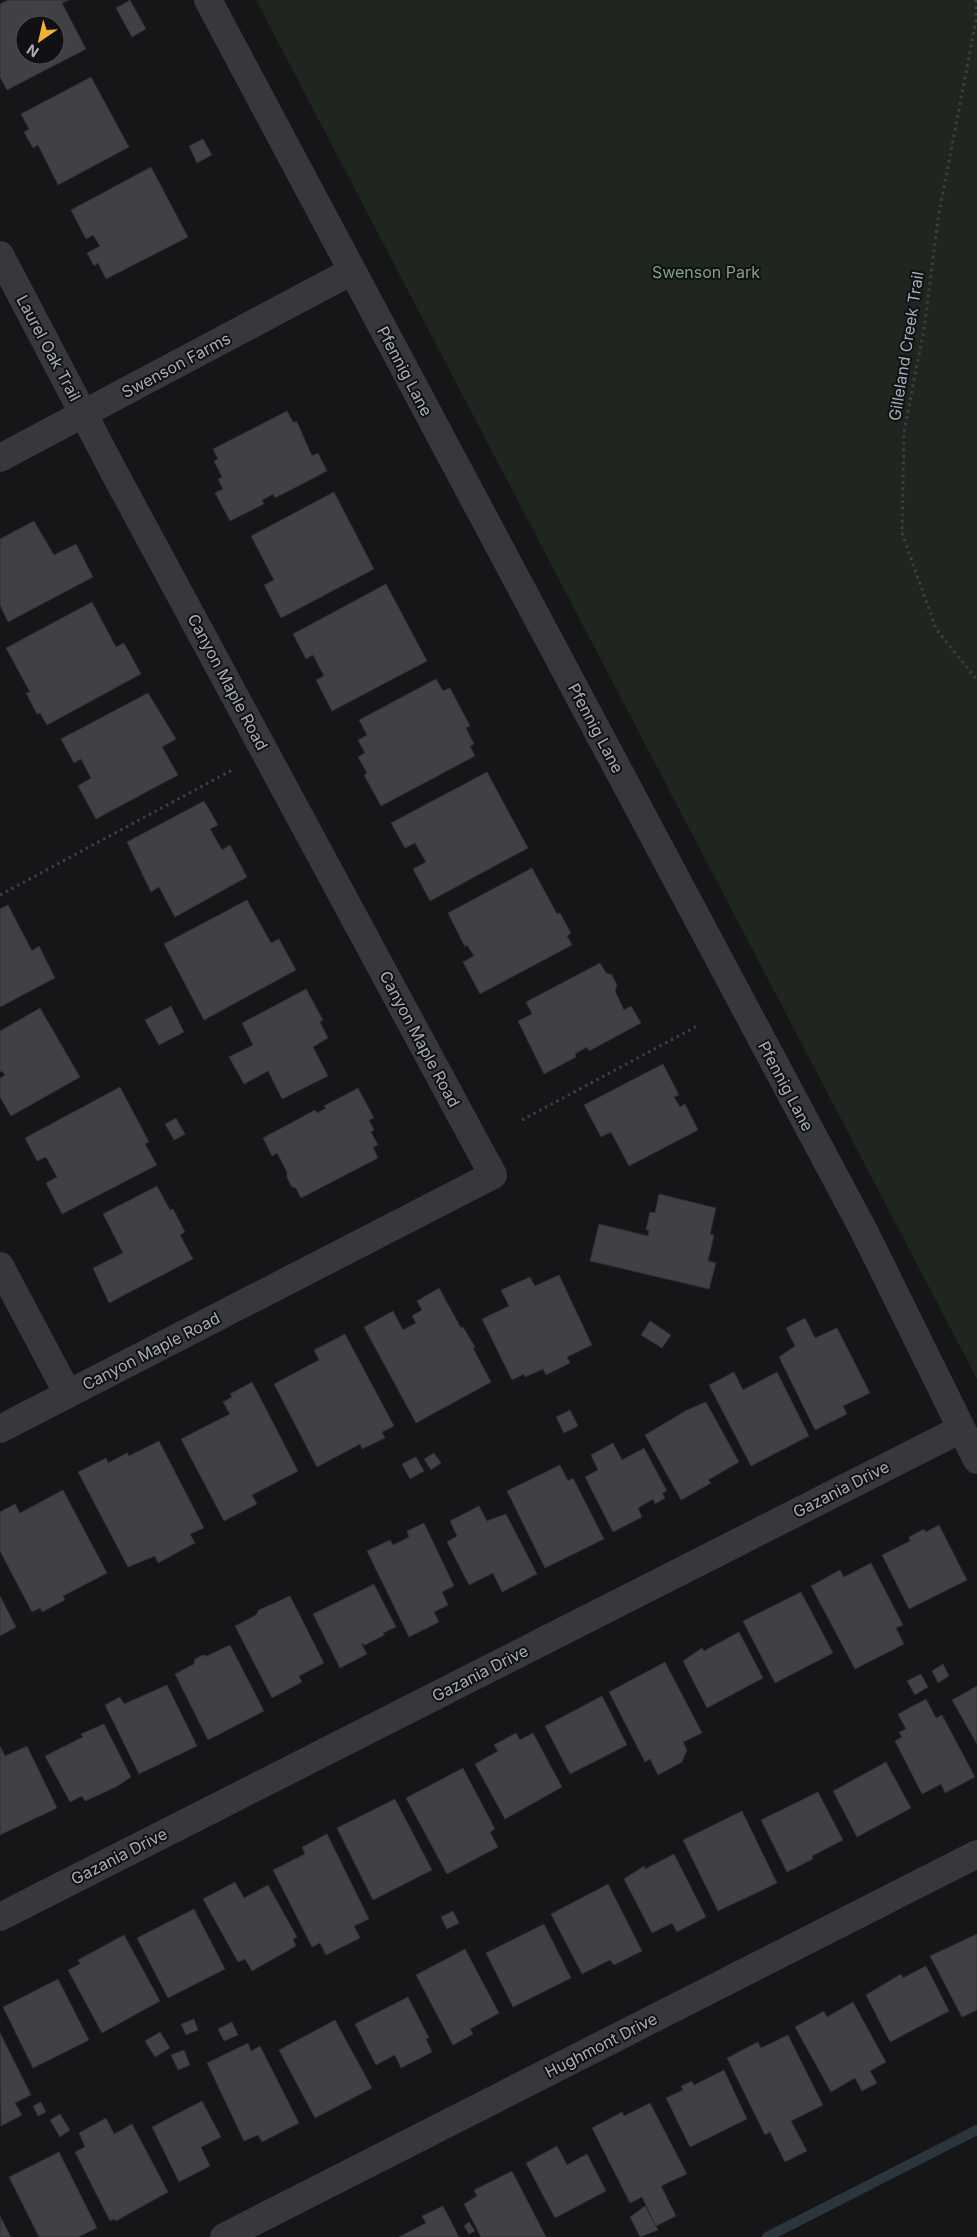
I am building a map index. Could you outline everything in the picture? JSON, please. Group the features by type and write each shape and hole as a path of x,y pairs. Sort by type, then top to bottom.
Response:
{"street":[{"name":"Pfennig Lane","path":"208,0 865,1233 977,1460"},
{"name":"Laurel Oak Trail","path":"0,255 83,414"},
{"name":"Swenson Farms","path":"0,458 352,271"},
{"name":"Canyon Maple Road","path":"0,1428 494,1175 83,414"},
{"path":"0,1266 68,1394"},
{"name":"Gazania Drive","path":"0,1917 961,1428"},
{"name":"Hughmont Drive","path":"224,2237 977,1854"}],"path":[{"name":"Gilleland Creek Trail","path":"976,0 976,20 938,219 924,329 904,432 902,533 936,629 977,680"},
{"path":"0,895 234,769"},
{"path":"522,1120 699,1025"}],"green space":[{"name":"Swenson Park","path":"256,0 977,0 977,1379"}],"building":[{"path":"8,0 69,0 62,3 86,49 65,60 65,15 15,15 15,65 55,65 7,90 0,77 0,4"},
{"path":"130,0 146,29 132,37 116,8"},
{"path":"91,77 129,147 58,185 38,145 33,148 24,132 29,129 21,114"},
{"path":"203,139 212,155 197,163 189,146"},
{"path":"151,167 188,237 106,279 98,263 94,266 87,253 100,246 93,235 86,239 71,210"},
{"path":"287,411 293,422 297,422 312,456 318,453 327,471 275,498 273,494 262,500 264,504 230,521 215,493 223,489 218,479 222,477 214,461 218,459 213,449"},
{"path":"334,492 374,569 281,618 264,585 274,580 251,536"},
{"path":"34,521 54,555 76,544 93,577 8,622 0,605 0,539"},
{"path":"386,584 427,661 332,711 316,680 324,676 313,655 306,659 293,634"},
{"path":"92,602 116,647 124,643 141,674 47,725 40,713 37,714 26,693 30,692 6,648"},
{"path":"436,679 443,691 450,688 470,726 466,728 474,744 470,746 475,756 381,806 364,775 367,773 358,757 365,753 358,740 367,735 359,720"},
{"path":"148,693 176,739 162,747 178,775 96,819 78,786 91,778 81,759 74,763 61,739"},
{"path":"487,772 528,848 430,901 413,869 426,862 415,843 405,848 391,823"},
{"path":"204,801 218,825 210,829 222,850 230,845 247,877 175,917 159,887 151,892 127,842"},
{"path":"532,868 557,914 560,913 571,933 567,936 572,945 480,994 463,962 474,956 467,945 465,947 448,913"},
{"path":"247,900 271,943 279,939 296,970 204,1020 164,944"},
{"path":"8,905 32,951 39,946 55,978 0,1007 0,909"},
{"path":"600,963 606,973 612,975 617,985 615,991 624,1010 631,1006 641,1023 589,1051 587,1047 575,1054 576,1057 544,1074 518,1021 532,1014 526,1002"},
{"path":"306,989 323,1020 320,1022 328,1038 313,1047 328,1076 282,1099 268,1071 244,1084 229,1057 253,1045 242,1023"},
{"path":"171,1006 184,1032 159,1045 145,1020"},
{"path":"40,1008 80,1077 11,1116 0,1097 0,1078 5,1075 2,1071 0,1072 0,1031"},
{"path":"663,1064 679,1095 674,1097 680,1107 685,1104 698,1130 629,1166 611,1132 601,1137 584,1105"},
{"path":"120,1087 149,1142 145,1144 157,1165 62,1214 46,1183 57,1177 46,1157 37,1161 25,1138"},
{"path":"358,1088 374,1118 369,1120 374,1130 371,1132 378,1145 373,1147 378,1158 301,1198 296,1188 292,1187 287,1178 287,1172 277,1153 272,1156 263,1138 315,1110 317,1113 326,1108 324,1106"},
{"path":"176,1118 185,1134 174,1140 165,1124"},
{"path":"157,1186 170,1210 173,1209 185,1232 180,1235 193,1259 109,1303 93,1268 123,1253 103,1214"},
{"path":"659,1194 716,1208 710,1234 714,1235 708,1261 716,1263 709,1289 590,1261 599,1224 648,1236 649,1230 646,1230 650,1212 655,1213"},
{"path":"559,1275 592,1345 567,1357 570,1363 546,1375 543,1369 525,1377 524,1374 512,1380 482,1319 509,1306 501,1290 530,1277 535,1286"},
{"path":"439,1288 461,1328 463,1327 475,1347 473,1348 491,1382 416,1423 364,1327 393,1311 403,1330 416,1323 412,1316 422,1310 417,1301"},
{"path":"805,1318 815,1338 837,1328 870,1393 843,1406 847,1414 815,1430 779,1357 795,1346 786,1328"},
{"path":"650,1321 671,1335 662,1348 641,1335"},
{"path":"345,1334 394,1426 382,1432 385,1438 362,1449 360,1444 317,1467 274,1384 319,1360 314,1350"},
{"path":"734,1372 743,1390 777,1372 809,1436 751,1466 709,1385"},
{"path":"252,1382 298,1471 252,1495 257,1504 224,1521 181,1439 230,1414 223,1402 232,1397 230,1394"},
{"path":"706,1402 739,1462 708,1480 711,1483 681,1500 645,1435 687,1410"},
{"path":"570,1410 578,1426 564,1433 556,1417"},
{"path":"159,1441 204,1528 190,1534 195,1543 158,1563 155,1556 128,1567 78,1472 106,1458 108,1463 127,1453 129,1456"},
{"path":"613,1443 622,1460 644,1448 667,1491 662,1493 665,1498 655,1504 653,1499 638,1508 642,1517 613,1532 585,1477 598,1470 591,1455"},
{"path":"434,1453 441,1463 431,1470 424,1459"},
{"path":"416,1457 424,1471 410,1479 402,1464"},
{"path":"560,1465 568,1481 573,1478 604,1539 545,1568 507,1491"},
{"path":"63,1490 107,1573 63,1596 65,1600 42,1612 40,1608 32,1612 0,1551 0,1512 15,1504 20,1513"},
{"path":"479,1506 487,1521 506,1514 537,1574 502,1592 493,1573 469,1585 447,1542 457,1536 450,1521"},
{"path":"424,1523 454,1586 442,1592 448,1605 434,1612 439,1622 409,1637 367,1551 390,1540 393,1545 409,1537 407,1531"},
{"path":"939,1525 967,1580 909,1609 882,1555 910,1541 909,1537 924,1529 926,1532"},
{"path":"871,1563 903,1625 896,1628 904,1644 855,1669 811,1586 840,1570 844,1577"},
{"path":"374,1584 396,1627 365,1645 361,1643 367,1654 340,1668 313,1614"},
{"path":"801,1592 833,1653 775,1683 743,1621"},
{"path":"0,1596 16,1627 0,1636"},
{"path":"290,1596 324,1663 299,1676 302,1682 272,1698 235,1626 256,1615 259,1610"},
{"path":"739,1632 763,1678 707,1708 683,1661 702,1648 704,1651"},
{"path":"230,1645 264,1711 208,1740 175,1674 194,1664 195,1659 203,1655 207,1656"},
{"path":"665,1662 702,1733 683,1742 687,1750 682,1762 658,1775 650,1759 645,1762 609,1692"},
{"path":"943,1664 949,1676 938,1683 932,1671"},
{"path":"921,1674 928,1687 915,1695 907,1681"},
{"path":"167,1685 197,1746 139,1774 105,1705 120,1697 124,1704"},
{"path":"977,1686 977,1744 952,1700"},
{"path":"602,1696 627,1745 570,1774 545,1726"},
{"path":"926,1699 936,1718 942,1715 975,1777 945,1793 941,1784 922,1794 895,1741 902,1737 899,1732 906,1729 898,1714"},
{"path":"104,1724 131,1777 116,1787 85,1801 82,1796 70,1802 45,1756 83,1737 81,1734"},
{"path":"516,1733 520,1740 533,1733 562,1787 505,1819 475,1764 498,1751 494,1745"},
{"path":"0,1746 5,1756 27,1746 57,1808 0,1835"},
{"path":"886,1762 911,1808 857,1837 833,1791"},
{"path":"463,1768 495,1829 490,1832 498,1847 447,1874 406,1798"},
{"path":"818,1792 843,1840 812,1856 813,1859 787,1872 761,1820"},
{"path":"395,1799 432,1870 373,1900 337,1828"},
{"path":"742,1811 777,1883 718,1911 683,1840"},
{"path":"327,1834 369,1919 354,1926 360,1938 326,1955 320,1943 312,1947 273,1870 305,1854 302,1847"},
{"path":"674,1854 706,1917 677,1932 672,1923 652,1933 624,1879 644,1866 645,1869"},
{"path":"235,1882 244,1898 268,1885 297,1937 293,1939 296,1946 252,1971 245,1959 238,1962 203,1899"},
{"path":"608,1884 642,1951 614,1965 610,1960 582,1974 551,1914"},
{"path":"194,1909 225,1969 168,1998 137,1938"},
{"path":"453,1911 459,1923 447,1929 441,1917"},
{"path":"544,1924 571,1978 513,2007 486,1953"},
{"path":"977,1934 977,2010 962,2017 930,1956"},
{"path":"124,1935 160,2001 102,2033 68,1970 80,1964 78,1960"},
{"path":"465,1949 499,2013 470,2029 473,2034 453,2045 416,1975"},
{"path":"926,1966 949,2011 890,2042 866,1995 901,1974 903,1978"},
{"path":"58,1979 89,2040 33,2068 3,2007"},
{"path":"408,1997 429,2038 426,2039 432,2052 401,2068 395,2055 376,2065 355,2024"},
{"path":"853,2002 886,2062 870,2071 877,2083 862,2091 855,2078 831,2092 795,2027 824,2011 827,2017"},
{"path":"194,2019 198,2030 186,2035 181,2024"},
{"path":"335,2020 372,2088 315,2118 279,2050"},
{"path":"232,2022 238,2035 224,2041 218,2029"},
{"path":"160,2032 170,2048 155,2057 145,2041"},
{"path":"0,2033 31,2095 15,2103 22,2115 1,2126"},
{"path":"788,2035 823,2105 791,2121 807,2151 785,2162 770,2132 765,2135 727,2058 758,2042 761,2048"},
{"path":"248,2043 251,2051 260,2046 299,2123 262,2142 258,2135 244,2141 207,2063"},
{"path":"184,2050 190,2065 178,2070 171,2055"},
{"path":"724,2070 747,2119 690,2147 666,2098 683,2090 681,2086 692,2081 694,2085"},
{"path":"202,2101 221,2137 201,2147 210,2166 179,2182 152,2127"},
{"path":"41,2102 46,2112 38,2116 33,2106"},
{"path":"650,2103 687,2174 661,2186 676,2216 656,2226 642,2197 630,2203 592,2128 622,2112 624,2116"},
{"path":"60,2114 70,2130 60,2137 50,2120"},
{"path":"106,2118 114,2134 132,2124 168,2192 116,2221 114,2219 110,2221 75,2152 85,2147 79,2133"},
{"path":"557,2146 567,2165 587,2154 606,2191 555,2218 526,2163"},
{"path":"59,2152 97,2228 78,2237 39,2237 9,2177"},
{"path":"512,2171 546,2237 481,2237 464,2204 477,2196 474,2190"},
{"path":"443,2206 459,2237 399,2237 426,2223 422,2216"},
{"path":"645,2206 658,2230 640,2237 630,2217"},
{"path":"0,2216 11,2237 0,2237"},
{"path":"469,2222 475,2231 469,2234 464,2226"}],"waterway":[{"path":"767,2237 977,2130"}]}
